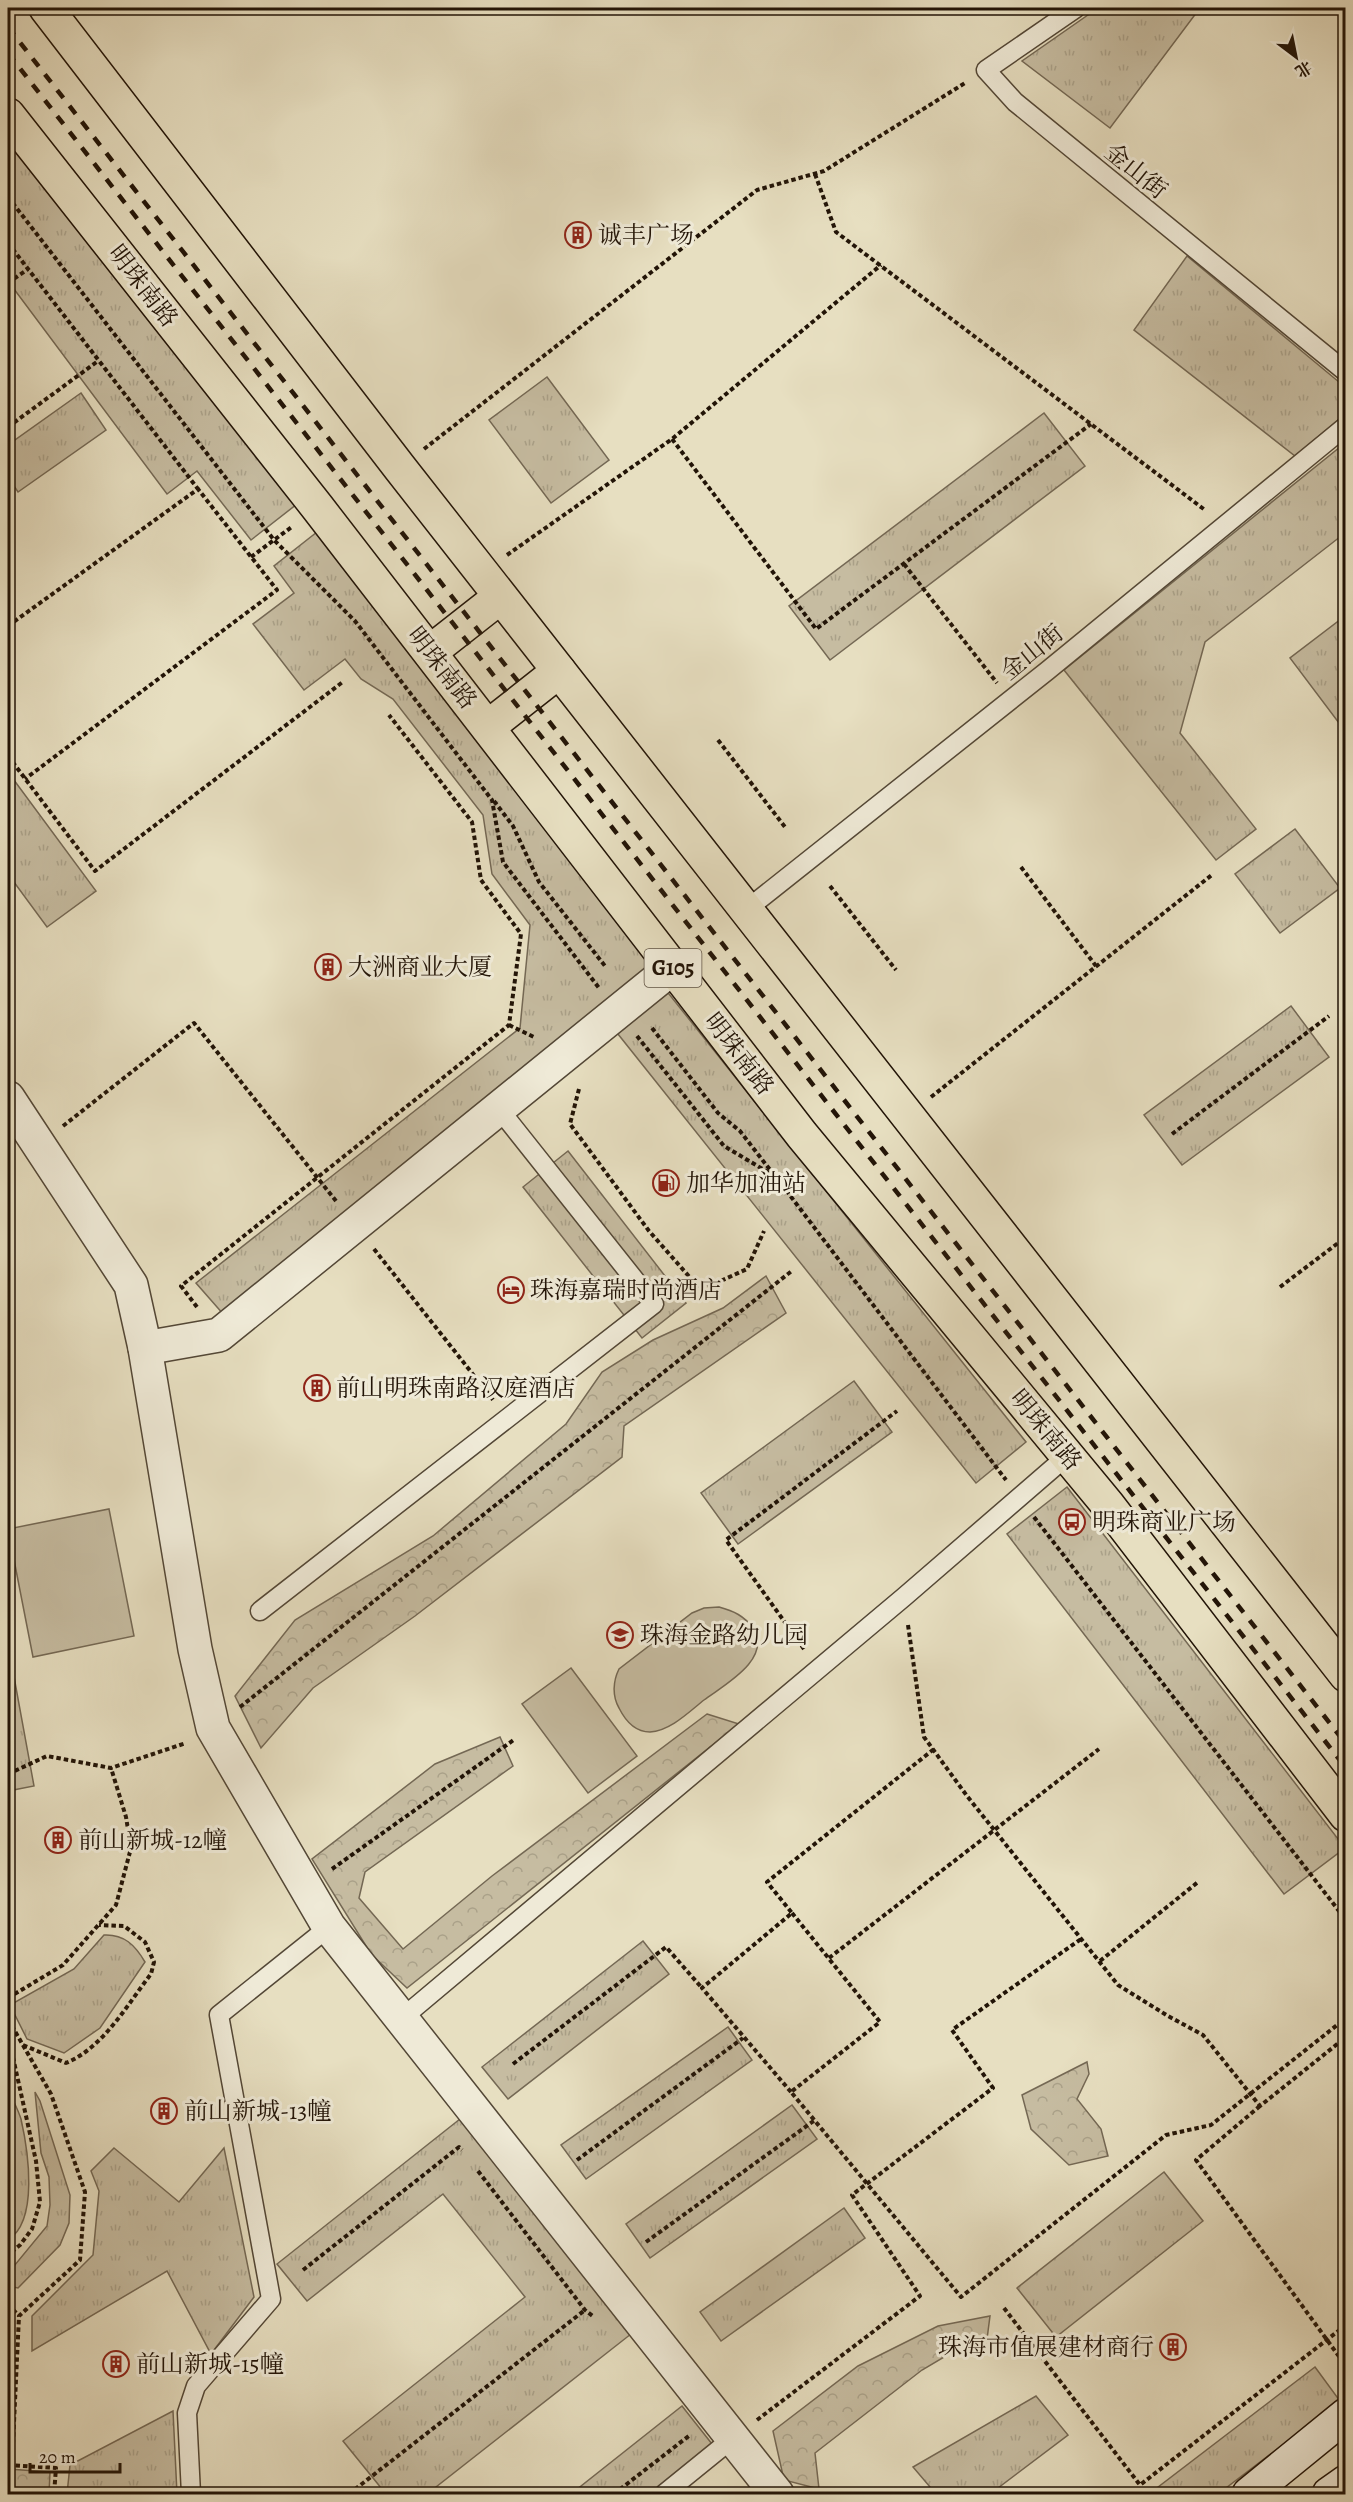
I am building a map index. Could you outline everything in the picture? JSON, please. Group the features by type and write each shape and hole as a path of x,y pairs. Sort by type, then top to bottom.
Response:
{"highway":[{"path":"46,8 491,585 1346,1675"},
{"name":"明珠南路","path":"8,115 318,508 802,1135 1108,1505 1346,1815"},
{"path":"430,652 491,585"},
{"path":"488,727 559,671"}],"street":[{"path":"145,1348 219,1335 672,968"},
{"path":"8,1098 131,1285 145,1348 195,1648 202,1734 306,1888 329,1927 777,2494"},
{"path":"1249,2494 1346,2415"},
{"path":"1329,2494 1346,2482"}],"lane":[{"path":"986,70 1076,8"},
{"name":"金山街","path":"986,70 1015,102 1346,372"},
{"name":"金山街","path":"746,910 1011,700 1346,426"},
{"path":"260,1611 654,1304 499,1109"},
{"path":"401,2019 818,1670 1067,1456"},
{"path":"191,2494 187,2413 196,2386 271,2299 219,2015 329,1927"},
{"path":"664,2494 734,2438"}],"path":[{"path":"400,468 757,190 824,171 986,70"},
{"path":"814,174 836,232 1225,525"},
{"path":"8,197 274,540 355,621 513,826 539,882 605,966"},
{"path":"8,243 277,590 25,779"},
{"path":"491,585 672,439 881,265"},
{"path":"8,283 28,269"},
{"path":"8,427 98,361"},
{"path":"672,439 816,629 1091,424"},
{"path":"8,626 198,489"},
{"path":"250,557 318,508"},
{"path":"904,564 1011,700"},
{"path":"8,756 95,871 344,681"},
{"path":"219,1335 181,1286 508,1025 520,934 481,880 472,822 389,715"},
{"path":"718,740 785,827"},
{"path":"492,800 503,862 724,1146 776,1177"},
{"path":"1021,867 1096,966"},
{"path":"907,1116 1213,874"},
{"path":"830,886 896,970"},
{"path":"1173,1134 1329,1016"},
{"path":"39,1145 194,1023 317,1178"},
{"path":"652,1029 718,1113 741,1131 1019,1497 1346,1920"},
{"path":"579,1089 570,1124 650,1231 701,1290 747,1269 764,1231"},
{"path":"355,1225 508,1418"},
{"path":"1280,1287 1346,1237"},
{"path":"8,1774 47,1756 111,1768 202,1734 793,1270"},
{"path":"818,1670 726,1540 897,1411"},
{"path":"1339,1566 1346,1568"},
{"path":"904,1597 924,1737 995,1831 1118,1985 1203,2035 1260,2106"},
{"path":"306,1888 515,1739"},
{"path":"791,2092 880,2022 767,1882 934,1749"},
{"path":"829,1958 1099,1749"},
{"path":"8,1998 63,1965 116,1905 131,1848 126,1817 111,1768"},
{"path":"1100,1961 1198,1882"},
{"path":"702,1988 792,1913"},
{"path":"22,2044 66,2063 80,2057 102,2038 151,1974 154,1962 145,1942 124,1926 99,1925"},
{"path":"734,2438 920,2296 852,2194 993,2088 952,2030 1081,1939"},
{"path":"513,2064 666,1947 791,2092 962,2297 1166,2135 1211,2125 1346,2018"},
{"path":"8,2019 51,2094 85,2192 80,2260 19,2316 10,2465 56,2468 54,2494"},
{"path":"8,2035 36,2161 40,2202 32,2229 20,2246 8,2255"},
{"path":"1346,2037 1196,2160 1346,2366"},
{"path":"577,2160 743,2038"},
{"path":"646,2242 815,2121"},
{"path":"303,2270 459,2147 466,2156"},
{"path":"473,2165 585,2310 603,2325"},
{"path":"349,2494 614,2287"},
{"path":"8,2304 19,2316"},
{"path":"1004,2308 1140,2485 1346,2325"},
{"path":"614,2494 696,2430"}],"green space":[{"path":"1098,8 1200,8 1110,128 1022,61"},
{"path":"8,134 297,504 251,540 197,471 167,494 8,281"},
{"path":"1187,256 1345,387 1345,414 1295,456 1134,330"},
{"path":"547,377 609,460 551,503 489,420"},
{"path":"81,393 106,430 18,492 8,477 8,445"},
{"path":"1044,413 1085,466 830,660 789,606"},
{"path":"1345,443 1345,533 1205,642 1180,733 1256,829 1216,860 1064,670"},
{"path":"317,532 656,965 224,1315 196,1283 520,1028 530,925 492,874 483,815 393,699 361,679 345,659 304,690 253,624 294,593 274,566"},
{"path":"1345,616 1345,731 1290,658"},
{"path":"8,772 96,891 47,927 8,874"},
{"path":"1295,829 1340,888 1280,933 1235,874"},
{"path":"665,989 1026,1442 976,1483 614,1029"},
{"path":"1291,1006 1329,1057 1182,1165 1144,1115"},
{"path":"568,1151 686,1303 642,1338 523,1187"},
{"path":"766,1276 786,1313 624,1426 622,1457 415,1616 313,1688 261,1748 235,1696 295,1620 433,1536 566,1424 602,1372 653,1340 723,1308"},
{"path":"854,1381 892,1432 738,1544 701,1493"},
{"path":"1067,1487 1345,1848 1284,1894 1007,1534"},
{"path":"109,1509 134,1636 33,1657 8,1529"},
{"path":"719,1607 738,1614 753,1628 757,1639 757,1650 752,1660 734,1679 672,1725 650,1732 635,1728 624,1717 615,1699 615,1678 619,1669 692,1613 704,1608"},
{"path":"8,1644 34,1786 8,1791"},
{"path":"571,1668 637,1756 588,1793 522,1704"},
{"path":"707,1714 739,1724 407,1988 371,1954 312,1859 435,1764 500,1737 513,1766 365,1872 359,1898 403,1949 492,1876"},
{"path":"104,1935 117,1936 128,1942 145,1962 100,2028 64,2053 27,2039 10,2005 74,1969"},
{"path":"643,1941 669,1974 508,2099 482,2067"},
{"path":"728,2027 752,2060 586,2179 561,2145"},
{"path":"1087,2062 1089,2074 1077,2099 1101,2129 1108,2156 1069,2165 1031,2129 1022,2095"},
{"path":"8,2089 21,2119 29,2184 24,2217 18,2231 8,2240"},
{"path":"35,2092 40,2101 70,2195 69,2223 60,2245 18,2288 8,2286 14,2266 47,2226 50,2205 49,2177 41,2153"},
{"path":"792,2105 817,2139 650,2258 626,2224"},
{"path":"460,2119 631,2334 427,2494 386,2494 343,2441 525,2297 443,2194 307,2301 277,2264"},
{"path":"114,2148 179,2202 224,2148 254,2297 211,2354 167,2271 32,2351 32,2316 93,2255 99,2191 91,2171"},
{"path":"1164,2172 1203,2221 1056,2337 1017,2288"},
{"path":"844,2208 865,2238 721,2341 700,2312"},
{"path":"990,2316 987,2339 971,2341 922,2370 815,2453 819,2489 784,2480 773,2431 858,2366 938,2326"},
{"path":"1315,2367 1340,2401 1218,2494 1149,2494"},
{"path":"1036,2396 1068,2435 990,2494 936,2494 913,2467"},
{"path":"682,2406 712,2444 649,2494 571,2494"},
{"path":"173,2411 177,2494 67,2494 70,2465"},
{"path":"8,2469 50,2472 49,2494 8,2494"}],"railway":[{"path":"8,27 1346,1744"},
{"path":"8,53 1346,1768"}],"place":[{"name":"诚丰广场","path":"578,235"},
{"name":"大洲商业大厦","path":"328,967"},
{"name":"加华加油站","path":"666,1183"},
{"name":"珠海嘉瑞时尚酒店","path":"511,1290"},
{"name":"前山明珠南路汉庭酒店","path":"317,1388"},
{"name":"明珠商业广场","path":"1072,1522"},
{"name":"珠海金路幼儿园","path":"620,1635"},
{"name":"前山新城-12幢","path":"58,1840"},
{"name":"前山新城-13幢","path":"164,2111"},
{"name":"珠海市值展建材商行","path":"1173,2347"},
{"name":"前山新城-15幢","path":"116,2364"}]}
